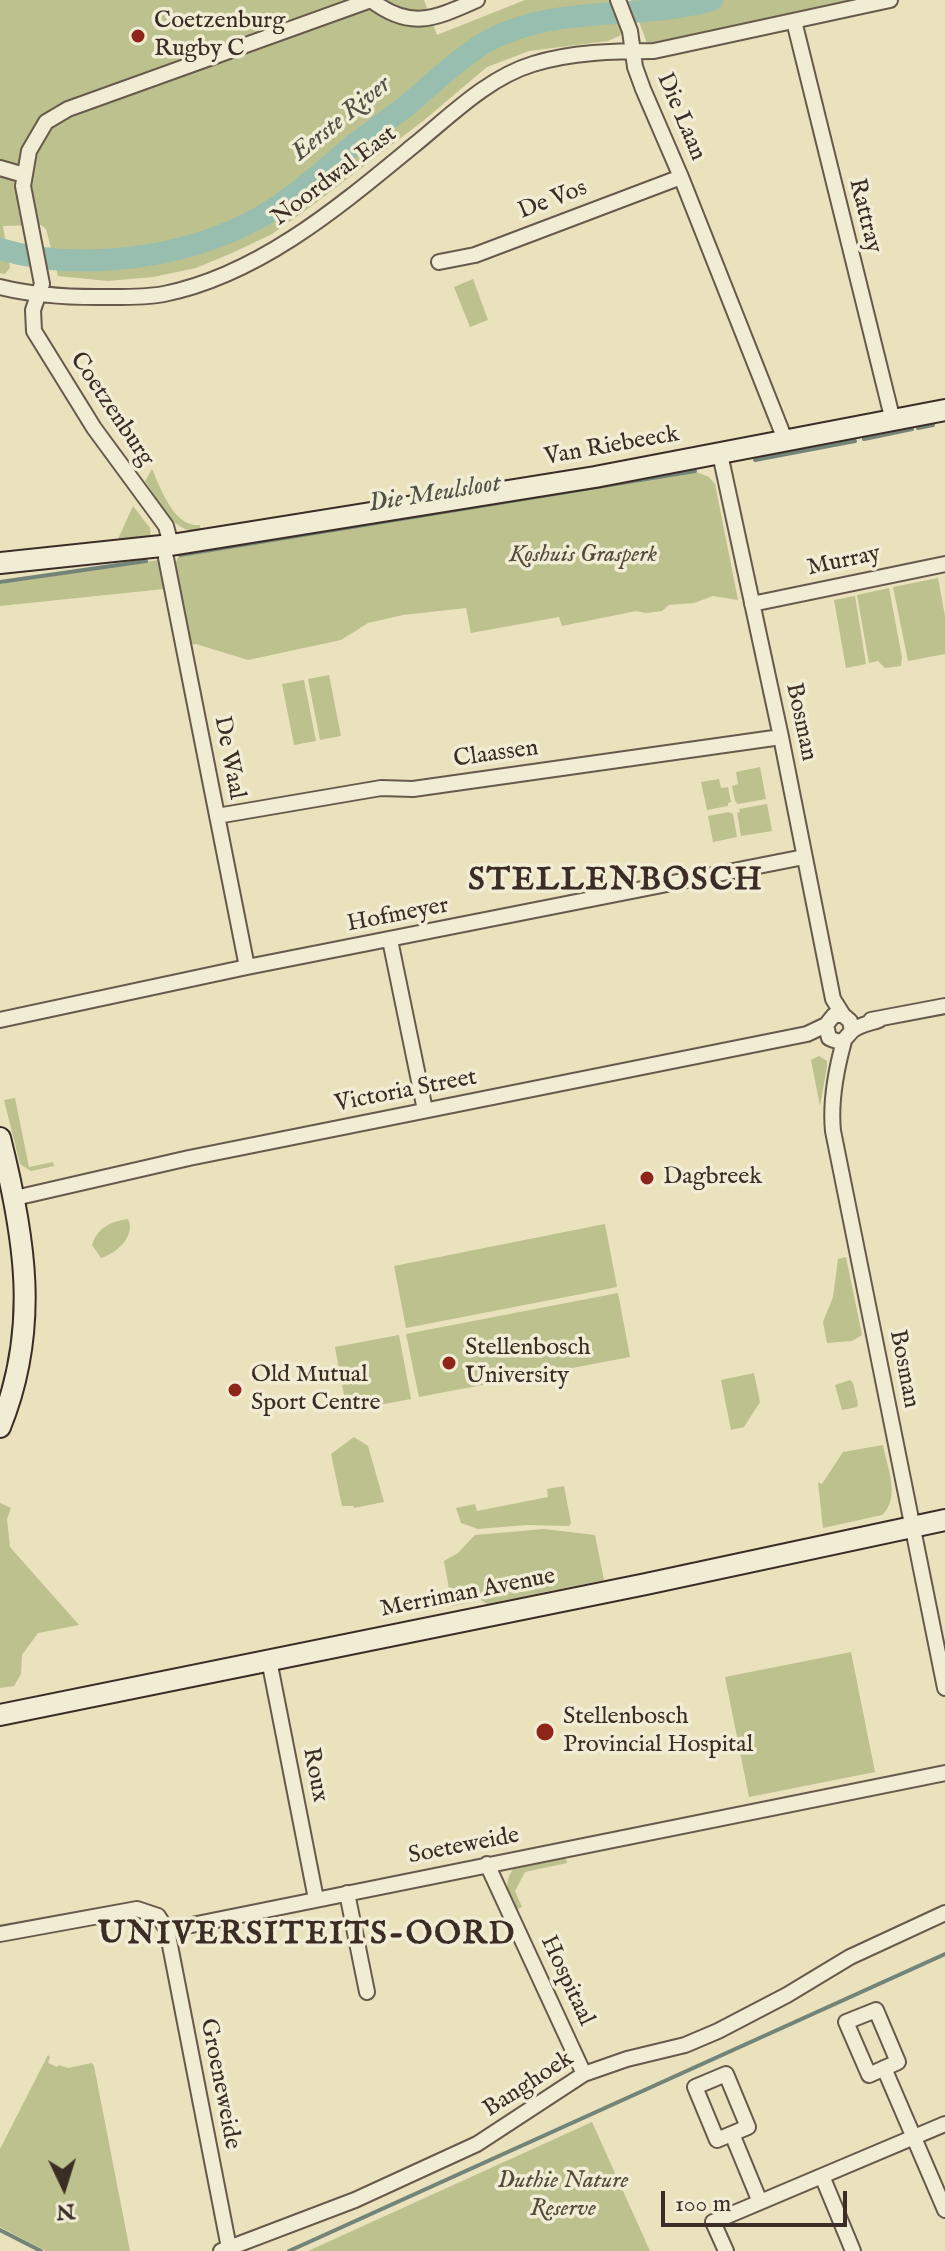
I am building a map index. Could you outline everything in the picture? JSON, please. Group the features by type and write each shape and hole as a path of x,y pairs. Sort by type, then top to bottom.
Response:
{"street":[{"path":"0,168 24,175 29,151 46,122 92,99 371,0 395,16 414,20 440,16 477,0"},
{"path":"618,0 630,31 633,51"},
{"name":"Die Laan","path":"786,442 643,89 633,51 654,51 890,0"},
{"name":"Rattray","path":"794,21 893,421"},
{"name":"Noordwal East","path":"0,287 40,295 148,296 200,283 261,256 312,227 503,77 533,64 633,51"},
{"name":"Coetzenburg","path":"24,175 42,284 32,320 38,339 86,417 166,526 168,552"},
{"name":"De Vos","path":"439,262 475,255 681,177"},
{"name":"Van Riebeeck","path":"0,563 168,552 595,477 945,410"},
{"name":"Bosman","path":"720,454 839,1029 833,1131 945,1688"},
{"name":"De Waal","path":"168,552 247,967"},
{"name":"Murray","path":"752,604 945,564"},
{"name":"Claassen","path":"217,816 381,788 413,789 781,737"},
{"name":"Hofmeyer","path":"0,1020 247,967 804,857"},
{"path":"390,940 425,1110"},
{"name":"Victoria Street","path":"15,1198 189,1158 945,1006"},
{"path":"0,1138 15,1198 24,1270 26,1323 19,1363 0,1427"},
{"name":"Merriman Avenue","path":"0,1715 632,1588 945,1520"},
{"name":"Roux","path":"269,1660 316,1899"},
{"name":"Soeteweide","path":"167,1930 945,1773"},
{"name":"Hospitaal","path":"487,1864 584,2074"},
{"path":"347,1893 367,1992"},
{"path":"0,1934 137,1909 158,1916 167,1930"},
{"name":"Banghoek","path":"225,2249 355,2200 477,2144 584,2074 698,2040 787,1995 850,1957 945,1913"},
{"name":"Groeneweide","path":"167,1930 225,2249"},
{"path":"876,2010 898,2062 884,2068 869,2075 846,2022 876,2010"},
{"path":"884,2068 945,2210"},
{"path":"726,2074 748,2127 732,2134 717,2140 695,2087 726,2074"},
{"path":"726,2251 713,2222 945,2124"},
{"path":"732,2134 760,2202"},
{"path":"822,2176 853,2251"}],"green space":[{"path":"0,0 424,0 437,35 525,0 613,0 623,27 621,35 608,41 529,51 487,67 423,121 272,234 196,268 153,277 108,281 58,276 46,229 41,225 3,226 10,268 5,274 0,273"},
{"path":"631,0 860,0 672,42 647,43"},
{"path":"473,279 488,320 470,327 454,287"},
{"path":"152,469 176,514 191,524 200,525 201,531 182,528 168,515 145,481"},
{"name":"Koshuis Grasperk","path":"696,472 709,477 715,484 738,600 713,596 694,603 669,605 662,611 636,611 562,626 559,617 471,633 466,608 403,615 368,623 341,640 248,660 196,644 190,645 174,567 178,557"},
{"path":"133,506 150,528 151,538 117,541"},
{"path":"159,560 164,589 0,606 0,584"},
{"path":"938,578 945,616 945,654 908,661 893,587"},
{"path":"889,588 902,658 901,666 885,668 878,661 869,663 857,595"},
{"path":"855,596 866,664 846,668 834,600"},
{"path":"329,675 341,736 320,740 308,679"},
{"path":"304,680 316,741 294,745 282,684"},
{"path":"760,767 766,799 738,804 732,786 738,784 736,772"},
{"path":"719,779 721,788 728,787 731,802 728,806 707,810 701,782"},
{"path":"767,804 772,831 741,836 739,809"},
{"path":"733,814 737,837 713,842 708,816"},
{"path":"819,1056 827,1061 820,1106 811,1060"},
{"path":"15,1098 29,1167 53,1162 54,1166 31,1171 20,1164 4,1100"},
{"path":"128,1219 129,1232 124,1243 101,1258 92,1245 98,1234 110,1224"},
{"path":"605,1224 617,1287 406,1328 394,1266"},
{"path":"846,1257 862,1335 852,1341 827,1343 823,1322 833,1297 838,1259"},
{"path":"618,1293 630,1357 419,1397 406,1334"},
{"path":"399,1335 411,1399 347,1411 335,1347"},
{"path":"754,1373 760,1402 744,1427 731,1430 721,1380"},
{"path":"850,1380 858,1404 857,1407 842,1410 835,1385"},
{"path":"354,1437 368,1446 384,1502 354,1508 342,1506 331,1454"},
{"path":"883,1445 892,1491 888,1508 882,1515 823,1528 818,1482 822,1484 843,1452"},
{"path":"564,1486 569,1526 526,1525 478,1529 461,1523 456,1508 475,1504 477,1511 548,1497 547,1489"},
{"path":"0,1503 11,1508 7,1519 10,1547 79,1625 38,1633 22,1655 21,1674 14,1686 0,1688"},
{"path":"544,1529 595,1535 604,1580 487,1604 481,1600 452,1606 444,1561 458,1553 475,1535"},
{"path":"851,1652 875,1772 749,1797 725,1677"},
{"path":"565,1856 567,1863 525,1872 515,1891 522,1907 515,1910 508,1889 508,1879 513,1869"},
{"path":"48,2055 48,2063 57,2067 92,2063 94,2066 130,2251 46,2251 0,2227 0,2149"},
{"name":"Duthie Nature Reserve","path":"592,2122 650,2251 308,2251"}],"waterway":[{"name":"Eerste River","path":"0,249 61,260 127,258 159,253 221,235 249,223 290,198 486,42 540,22 656,10 712,0"},
{"name":"Die Meulsloot","path":"918,428 933,425"},
{"name":"Die Meulsloot","path":"864,439 912,429"},
{"name":"Die Meulsloot","path":"755,460 855,441"},
{"name":"Die Meulsloot","path":"180,555 695,471"},
{"name":"Die Meulsloot","path":"0,582 146,561"},
{"path":"289,2251 945,1954"},
{"path":"0,2230 41,2251"}],"place":[{"name":"Coetzenburg Rugby C","path":"138,36"},
{"name":"Dagbreek","path":"647,1178"},
{"name":"Stellenbosch University","path":"449,1363"},
{"name":"Old Mutual Sport Centre","path":"235,1390"},
{"name":"Stellenbosch Provincial Hospital","path":"545,1732"}],"district":[{"name":"STELLENBOSCH","path":"616,882"},
{"name":"UNIVERSITEITS-OORD","path":"307,1936"}]}
